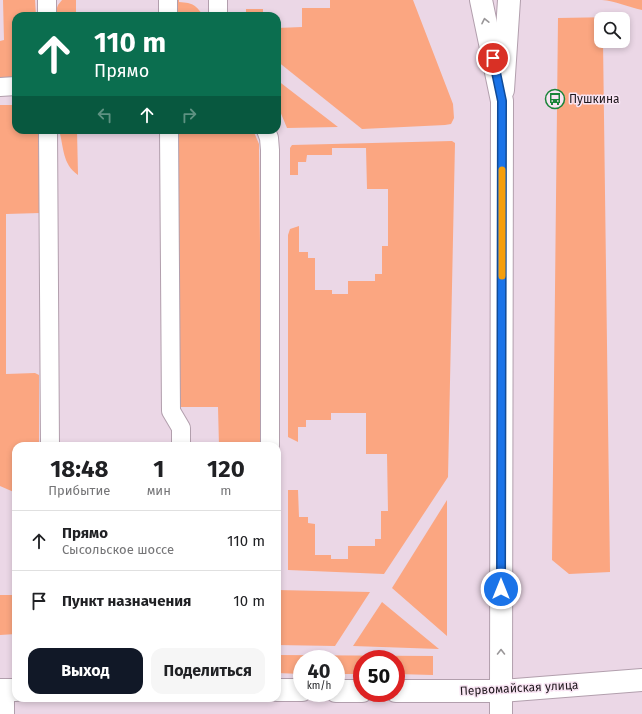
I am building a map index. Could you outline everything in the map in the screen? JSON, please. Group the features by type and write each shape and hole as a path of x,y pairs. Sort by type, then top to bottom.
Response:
{"main road":[{"path":"481,0 502,101"},
{"path":"501,714 502,101 509,0"},
{"name":"Первомайская улица","path":"405,691 501,691 642,680"},
{"path":"281,690 293,690"}],"lane":[{"path":"47,0 47,12"},
{"path":"168,0 168,12"},
{"path":"218,0 218,12"},
{"path":"0,87 12,86"},
{"path":"48,134 50,442"},
{"path":"169,134 172,411 181,428 181,442"},
{"path":"268,134 270,150 270,442"},
{"path":"5,714 7,690"}],"shaded area":[{"path":"3,0 35,0 36,12 12,12 12,77 0,78 0,41 4,40"},
{"path":"62,0 76,0 76,12 55,12"},
{"path":"172,0 179,0 179,2 194,5 201,12 172,12"},
{"path":"330,0 413,0 453,104 454,118 451,124 362,129 281,64 281,28 302,27 302,8 330,8"},
{"path":"602,0 642,0 642,10 612,2"},
{"path":"246,9 263,9 263,12 246,12"},
{"path":"594,17 594,48 603,48 610,572 569,574 552,560 558,18"},
{"path":"281,83 338,127 287,128 281,114"},
{"path":"0,105 12,105 12,134 38,134 40,213 6,214 6,374 35,373 39,375 39,442 12,442 12,491 0,486"},
{"path":"60,134 77,134 78,175 69,166 64,155"},
{"path":"174,134 255,134 259,144 262,442 219,442 218,407 178,407"},
{"path":"452,141 455,143 448,477 384,574 288,570 288,490 298,490 299,517 308,517 308,523 315,524 315,555 331,555 331,559 348,559 348,546 375,546 375,539 381,539 381,511 388,511 387,454 366,454 366,413 331,413 331,420 306,420 306,427 298,427 298,442 288,437 288,235 290,229 299,226 299,252 308,252 308,258 315,258 315,290 332,290 332,294 348,294 348,281 375,281 375,274 382,274 382,246 388,246 388,189 367,189 366,148 332,148 332,155 307,155 306,162 298,162 298,175 290,175 290,148 292,145"},
{"path":"447,500 447,636 392,588"},
{"path":"281,590 370,592 335,646 281,645"},
{"path":"0,595 12,595 12,634 0,635"},
{"path":"382,602 439,649 353,646"},
{"path":"281,655 293,655 293,674 281,673"},
{"path":"345,655 353,655 353,674 345,674"},
{"path":"405,656 433,656 433,675 405,674"}],"slow traffic":[{"path":"502,170 502,276"}],"place":[{"name":"Пушкина","path":"555,99"}],"route":[{"path":"493,58 502,101 501,589"}]}
